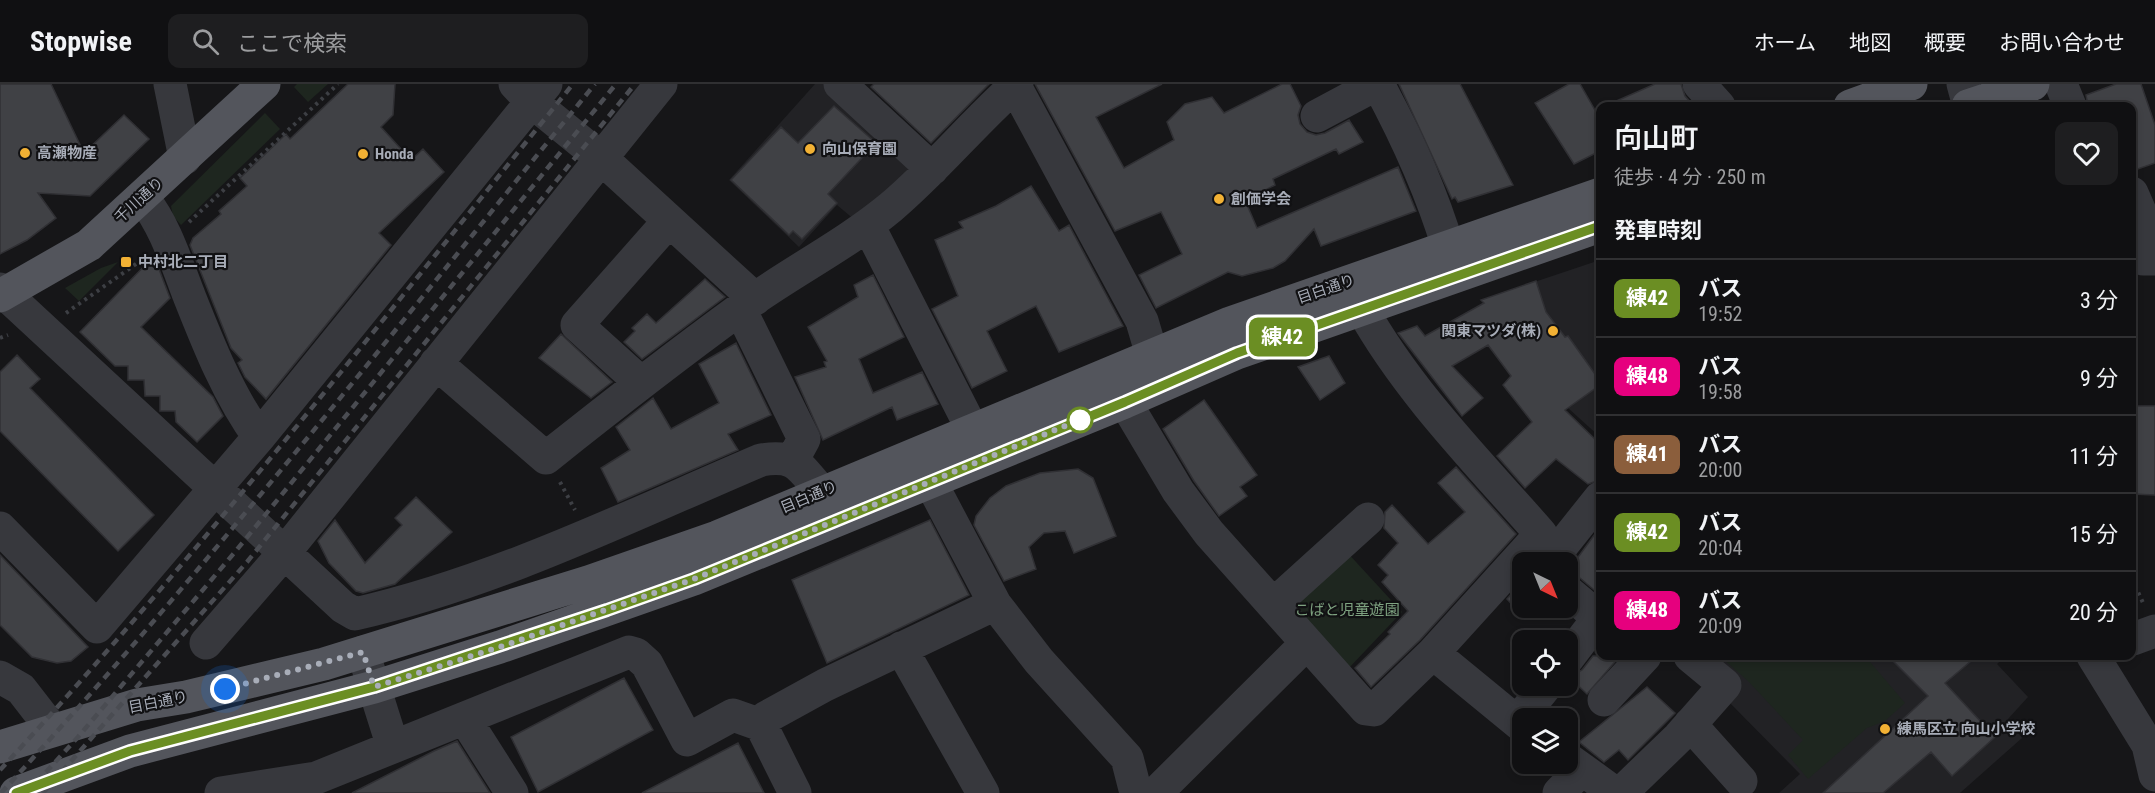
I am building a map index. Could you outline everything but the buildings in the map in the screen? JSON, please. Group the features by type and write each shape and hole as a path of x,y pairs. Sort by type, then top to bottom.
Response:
{"main road":[{"name":"千川通り","path":"2,294 89,245 143,198 264,84"},
{"path":"1861,102 1911,84"},
{"path":"1980,102 2033,84"},
{"name":"目白通り","path":"0,747 52,729 137,705 232,687 363,652 588,582 717,537 1230,323 1596,195"},
{"name":"目白通り","path":"16,793 130,751 374,687 500,647 694,579 1125,402 1237,353 1596,227"}],"street":[{"path":"170,84 185,158"},
{"path":"206,643 285,552 661,84"},
{"path":"840,84 932,169"},
{"path":"1317,116 1377,84 1399,124 1437,210 1448,247"},
{"path":"1700,84 1716,102"},
{"path":"1963,84 1967,102"},
{"path":"2061,84 2068,102"},
{"path":"436,363 546,458 640,382 748,304 868,225 932,169 998,99 1016,85 1142,321 1152,355"},
{"path":"0,528 97,627 259,437 531,90 668,222 748,304 804,439 792,461"},
{"path":"143,198 159,219 215,356 249,423 259,437"},
{"path":"2136,202 2142,216 2145,270"},
{"path":"640,382 577,325 668,222"},
{"path":"868,225 972,429"},
{"path":"2,294 350,612 355,614 410,601 588,533 761,460 782,457 792,461 822,492"},
{"path":"1362,309 1380,340 1428,407 1541,534 1535,552"},
{"path":"1125,402 1197,516 1366,709 1374,710 1512,580"},
{"path":"930,481 995,604 1039,661 1127,758 1136,790 1307,643"},
{"path":"1542,552 1596,502"},
{"path":"1273,605 1368,519"},
{"path":"1578,600 1596,614"},
{"path":"761,725 765,718 825,685 995,604"},
{"path":"1578,645 1596,622"},
{"path":"901,648 983,793"},
{"path":"363,652 393,747"},
{"path":"221,793 269,789 316,778 629,652 636,654 647,664 687,740 733,715 761,725 795,793"},
{"path":"1433,653 1512,717"},
{"path":"1604,700 1641,660"},
{"path":"1621,793 1690,724 1725,685 1695,660"},
{"path":"2095,660 2148,745 2155,775"},
{"path":"0,677 21,689 52,729"},
{"path":"465,719 512,793"},
{"path":"1690,724 1741,781"},
{"path":"1578,766 1615,793"},
{"path":"1559,793 1569,774"}],"path":[{"path":"2136,316 2145,270"},
{"path":"546,458 588,533"}],"shaded area":[{"path":"815,84 828,84 912,160 912,175 856,221 837,205 799,247 729,180"},
{"name":"関東マツダ(株)","path":"1596,261 1596,433 1568,408 1481,300"},
{"name":"練馬区立 向山小学校","path":"1713,660 2002,660 1997,664 2028,697 2008,719 2022,738 1960,793 1779,793 1800,774 1725,698 1742,684"}],"green space":[{"path":"297,84 328,84 308,102 294,87"},
{"path":"265,113 280,129 181,225 173,216 171,206"},
{"path":"118,262 79,301 65,288 101,268"},
{"name":"こばと児童遊園","path":"1345,550 1402,612 1348,669 1292,608"},
{"path":"1724,660 1868,660 1905,703 1885,721 1867,728 1808,779 1788,755 1803,740 1749,682"}],"railway":[{"path":"0,770 221,518 573,84"},
{"path":"1,793 79,707 229,532 595,84"},
{"path":"27,793 78,737 235,552 616,84"},
{"path":"43,793 247,562 635,84"}],"bus line":[{"name":"練42","path":"16,793 130,751 374,687 500,647 694,579 1125,402 1237,353 1596,227"}],"place":[{"name":"向山保育園","path":"810,149"},
{"name":"高瀬物産","path":"25,153"},
{"name":"Honda","path":"363,154"},
{"name":"創価学会","path":"1219,199"},
{"name":"中村北二丁目","path":"126,262"},
{"name":"関東マツダ(株)","path":"1553,331"},
{"name":"練馬区立 向山小学校","path":"1885,729"}],"route":[{"path":"225,689 363,652 374,687 500,647 694,579 1082,419 1080,420"}]}
